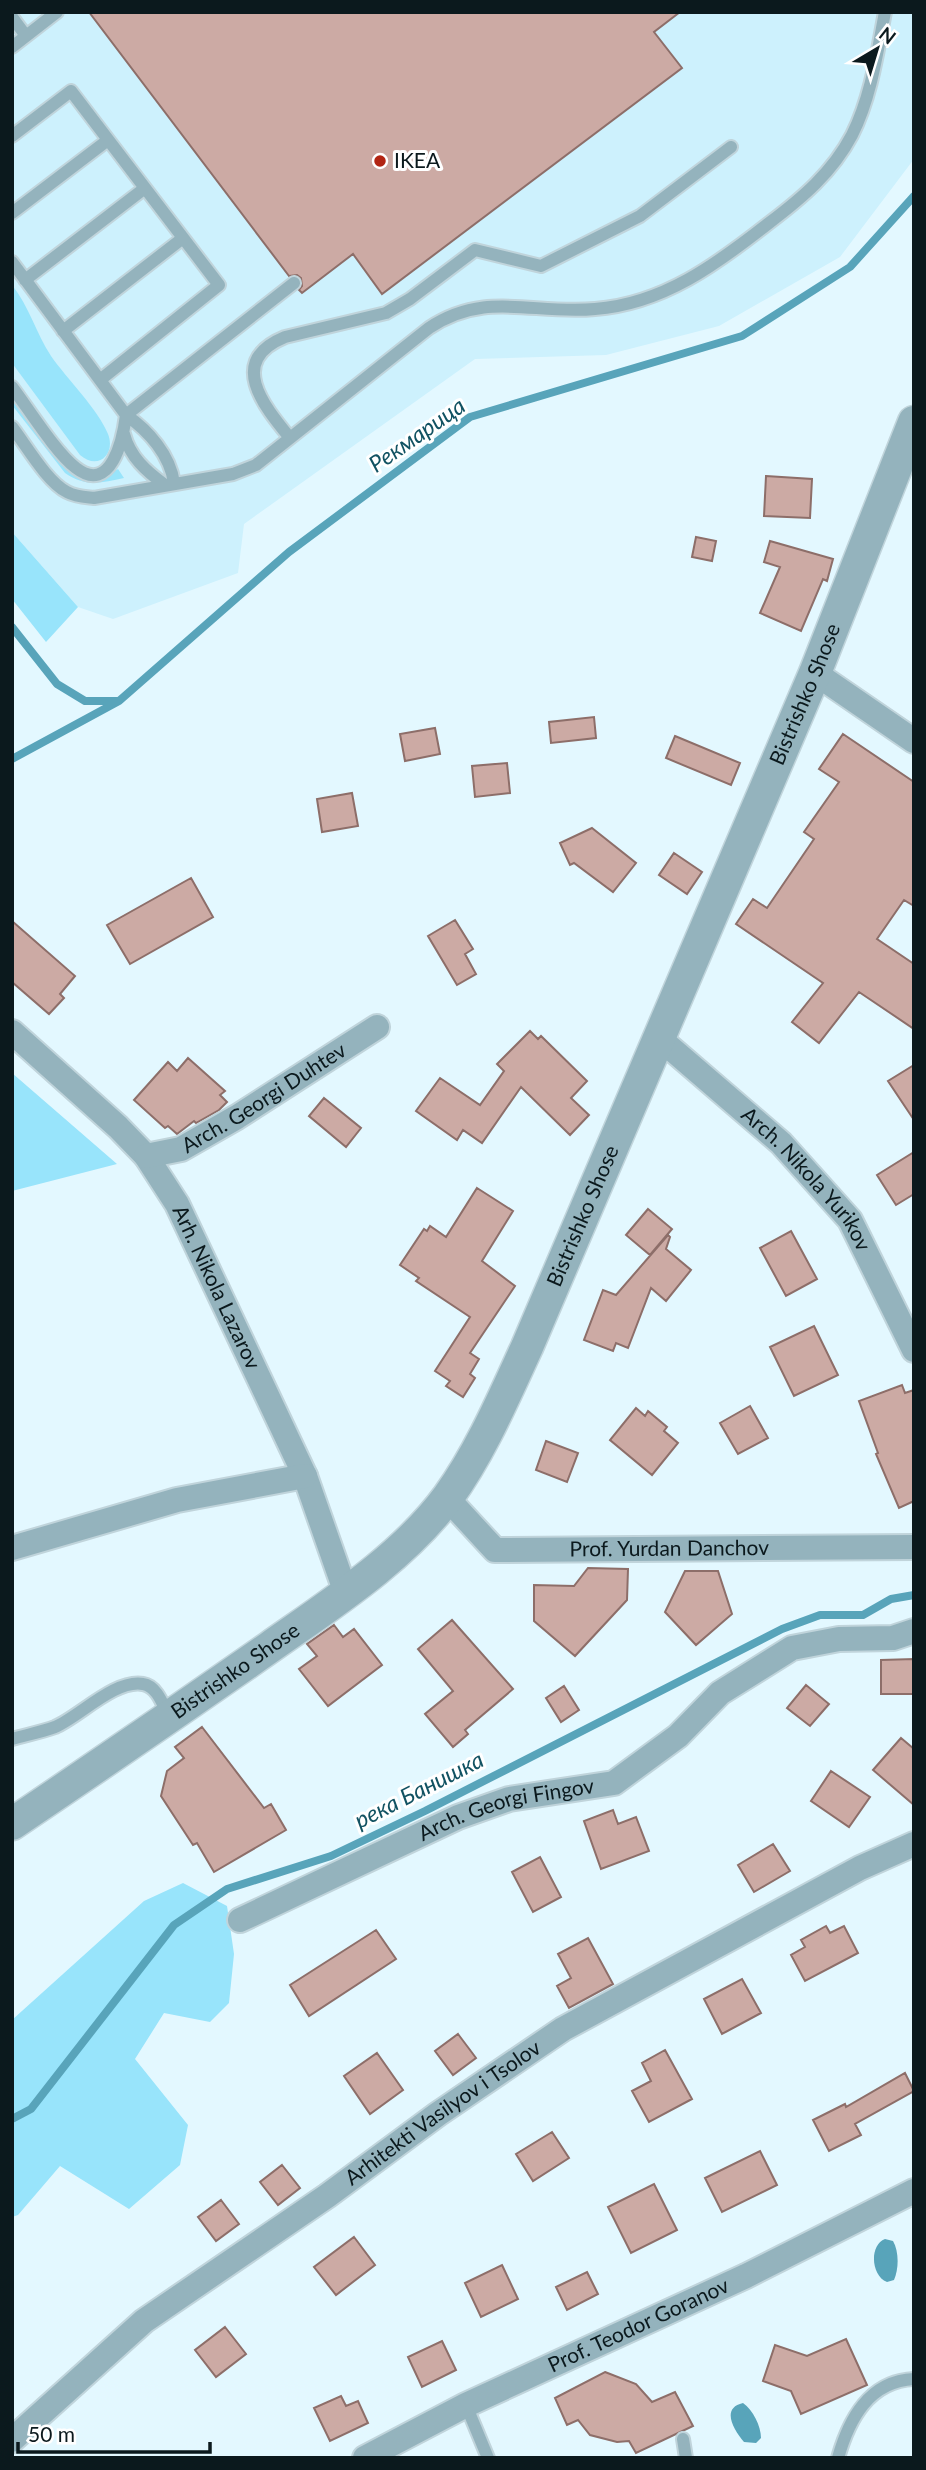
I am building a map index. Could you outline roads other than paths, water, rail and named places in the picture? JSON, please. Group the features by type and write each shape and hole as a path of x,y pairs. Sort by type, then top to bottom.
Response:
{"street":[{"name":"Bistrishko Shose","path":"12,1824 346,1593 421,1528 447,1498 489,1430 527,1348 907,460 914,422"},
{"path":"815,673 914,741"},
{"name":"Arch. Georgi Duhtev","path":"146,1156 181,1149 237,1117 377,1027"},
{"name":"Arh. Nikola Lazarov","path":"12,1032 118,1127 146,1156 177,1204 305,1476 346,1593"},
{"name":"Arch. Nikola Yurikov","path":"659,1038 781,1143 850,1220 914,1350"},
{"path":"12,1548 177,1500 305,1476"},
{"name":"Prof. Yurdan Danchov","path":"447,1498 495,1550 914,1547"},
{"name":"Arch. Georgi Fingov","path":"240,1920 458,1817 509,1799 614,1783 678,1737 720,1693 792,1648 839,1639 893,1638 914,1631"},
{"name":"Arhitekti Vasilyov i Tsolov","path":"12,2440 144,2320 327,2196 438,2114 563,2029 860,1868 914,1844"},
{"name":"Prof. Teodor Goranov","path":"365,2458 466,2405 746,2276 914,2191"}],"lane":[{"path":"12,47 57,12"},
{"path":"12,427 55,482 64,491 77,496 94,498 246,471 429,328 453,315 489,306 576,311 621,305 670,289 721,261 822,180 838,159 863,113 885,12"},
{"path":"12,17 26,36"},
{"path":"12,136 71,91 219,285 100,380"},
{"path":"12,213 108,140"},
{"path":"290,438 257,394 254,379 255,365 261,351 272,342 386,313 410,299 475,250 541,266 639,216 731,147"},
{"path":"25,280 145,188"},
{"path":"63,331 183,238"},
{"path":"12,262 126,415 144,430 162,451 169,463 169,484"},
{"path":"12,387 76,468 96,474 109,468 118,455 126,415 294,283"},
{"path":"124,433 127,446 148,472 169,484"},
{"path":"12,1740 56,1726 125,1686 142,1684 154,1689 169,1717"},
{"path":"838,2458 845,2432 864,2401 898,2380 914,2379"},
{"path":"466,2405 488,2458"},
{"path":"683,2440 686,2458"}],"waterway":[{"name":"Рекмарица","path":"12,759 119,701 289,552 470,417 742,336 850,267 914,196"},
{"path":"12,627 57,684 85,701 117,701"},
{"name":"река Банишка","path":"12,2119 31,2109 174,1925 227,1889 331,1856 782,1629 820,1615 863,1615 891,1599 914,1595"}],"place":[{"name":"IKEA","path":"380,161"}]}
